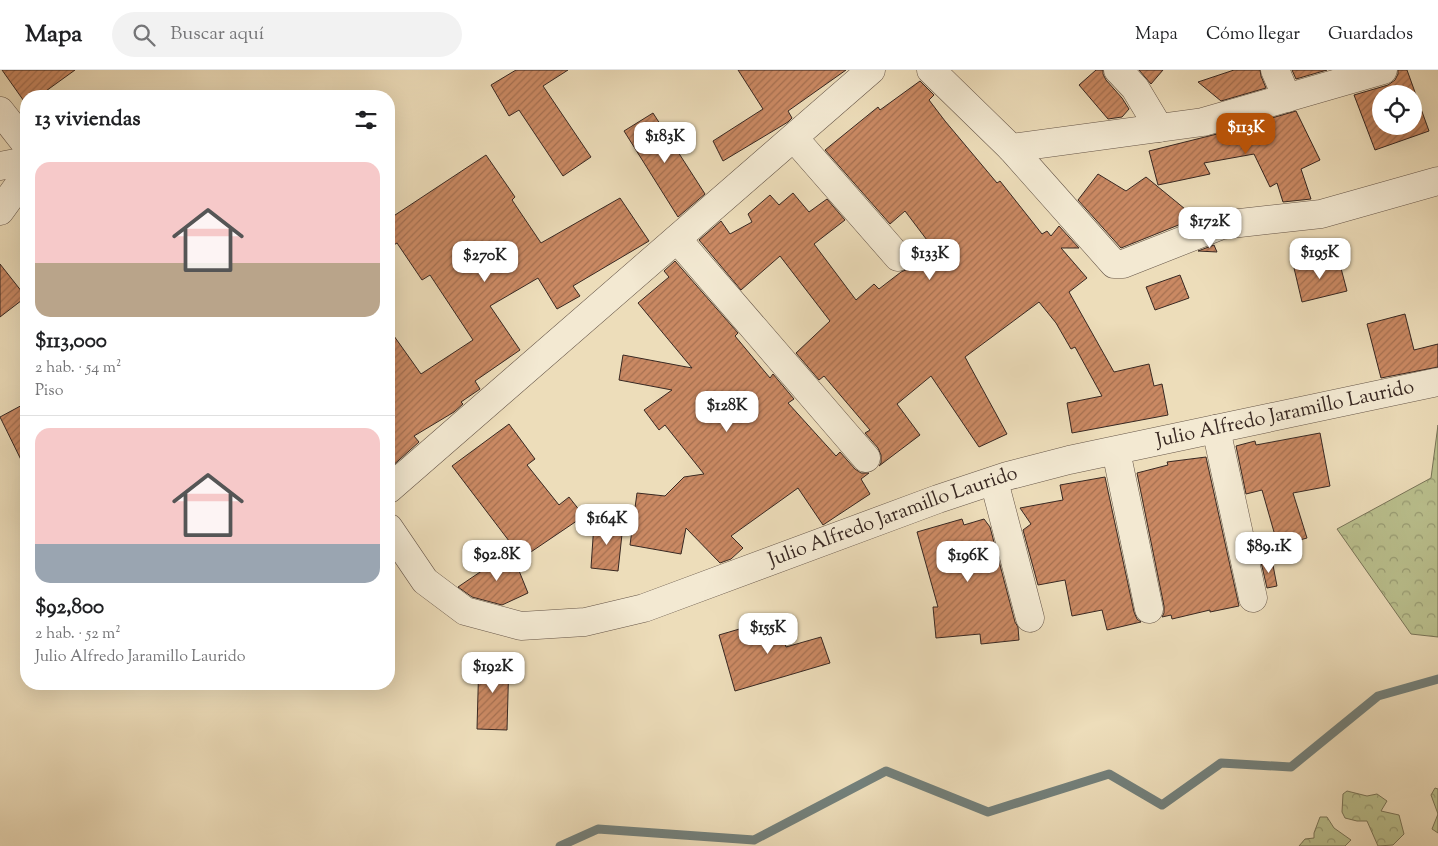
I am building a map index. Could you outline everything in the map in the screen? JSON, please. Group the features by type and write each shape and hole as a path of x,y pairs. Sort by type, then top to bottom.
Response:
{"street":[{"path":"395,484 871,70"},
{"path":"931,70 1011,148 1114,264 1119,265 1222,225 1321,214 1438,182"},
{"path":"1118,70 1135,88 1159,128"},
{"path":"1275,70 1287,98"},
{"path":"1011,148 1203,122 1383,70"},
{"path":"0,111 20,136"},
{"path":"794,138 898,257"},
{"path":"0,166 20,162"},
{"path":"0,211 20,183"},
{"path":"677,239 866,458"},
{"name":"Julio Alfredo Jaramillo Laurido","path":"395,537 425,581 465,612 521,626 585,622 644,608 994,480 1069,460 1438,382"},
{"path":"1216,429 1253,598"},
{"path":"1116,451 1148,608"},
{"path":"994,480 1030,618"}],"green space":[{"path":"1438,425 1438,637 1411,634 1337,529 1431,478"},
{"path":"1435,788 1438,789 1438,814 1431,795"},
{"path":"1347,791 1367,796 1377,794 1387,801 1381,811 1399,815 1404,834 1393,845 1378,846 1367,821 1345,818 1342,812 1343,794"},
{"path":"1438,814 1438,833 1432,829"},
{"path":"1320,817 1327,817 1334,828 1351,840 1345,846 1299,846 1305,839 1314,838"}],"building":[{"path":"2,70 75,70 47,90 20,90 20,96"},
{"path":"516,70 568,70 543,86 591,157 563,176 519,110 509,116 491,85"},
{"path":"738,70 846,70 788,111 792,118 788,122 723,161 713,141 763,109"},
{"path":"1096,70 1103,70 1106,80 1129,109 1122,117 1108,119 1079,85"},
{"path":"1139,70 1163,70 1151,84"},
{"path":"1234,70 1260,70 1266,88 1221,101 1198,82"},
{"path":"1292,70 1327,70 1296,79"},
{"path":"1398,70 1407,70 1412,85 1388,85 1395,80"},
{"path":"920,81 934,95 929,100 945,121 997,183 1000,181 1042,234 1047,231 1051,236 1059,226 1079,248 1061,248 1087,278 1069,292 1114,372 1149,364 1154,386 1162,384 1168,415 1072,433 1067,403 1102,396 1075,347 1071,349 1056,323 1039,302 965,357 1007,434 979,447 931,376 897,404 920,435 879,466 881,455 878,448 865,433 870,430 824,376 819,380 796,353 830,321 780,256 741,290 699,240 721,221 730,234 752,222 748,214 770,195 779,205 793,193 809,212 827,199 845,220 814,244 856,300 874,284 879,289 901,272 908,269 933,248 905,211 890,224 825,150 878,107 880,110"},
{"path":"1372,90 1372,135 1418,135 1375,150 1354,95"},
{"path":"1296,111 1320,160 1301,169 1311,199 1283,202 1277,183 1270,187 1254,154 1204,163 1210,174 1158,185 1149,151 1225,132 1255,128 1251,124"},
{"path":"1422,112 1429,131 1422,133"},
{"path":"653,113 705,194 678,217 624,131"},
{"path":"486,155 515,197 512,200 541,243 620,198 649,241 573,286 580,296 557,309 538,278 490,306 520,350 475,381 480,389 461,402 463,404 454,412 414,436 419,442 395,464 395,337 421,374 473,340 430,275 422,280 397,243 395,244 395,215"},
{"path":"1098,174 1126,191 1146,177 1196,218 1121,248 1078,200"},
{"path":"1214,245 1217,252 1198,251"},
{"path":"1338,257 1347,291 1302,302 1294,268"},
{"path":"675,261 738,333 735,336 770,378 773,374 794,399 788,403 836,456 840,452 855,469 861,473 869,473 861,479 870,494 823,525 798,488 731,536 743,548 731,559 720,563 686,528 681,554 630,545 637,493 665,496 684,477 704,474 665,425 659,430 644,410 672,390 619,380 623,355 692,368 638,303 669,277 664,271"},
{"path":"0,264 20,289 20,302 0,317"},
{"path":"1180,275 1189,298 1155,310 1146,287"},
{"path":"1405,314 1414,350 1438,344 1438,367 1381,378 1367,324"},
{"path":"20,406 20,458 0,417"},
{"path":"509,424 535,459 527,465 559,505 569,497 584,516 522,558 452,466"},
{"path":"1320,433 1330,486 1293,493 1307,538 1278,546 1262,490 1246,494 1236,446 1255,441 1256,445"},
{"path":"1206,457 1239,606 1210,612 1210,610 1172,619 1171,615 1162,617 1164,606 1137,473 1168,465 1167,462"},
{"path":"1105,477 1134,612 1137,619 1141,622 1107,630 1102,610 1072,616 1065,580 1038,585 1023,530 1031,524 1020,508 1063,500 1060,485"},
{"path":"962,519 964,525 984,519 990,527 1015,622 1018,627 1019,640 981,644 980,634 936,638 933,607 938,607 917,532"},
{"path":"594,523 623,525 618,571 591,568"},
{"path":"511,551 528,593 502,605 472,597 458,587"},
{"path":"1272,560 1277,586 1267,588 1261,562"},
{"path":"777,618 786,647 821,637 830,663 735,691 719,635"},
{"path":"479,657 509,658 507,730 477,729"}],"waterway":[{"path":"560,846 598,829 754,840 886,771 988,812 1109,774 1162,805 1221,763 1291,767 1378,696 1438,679"}]}
